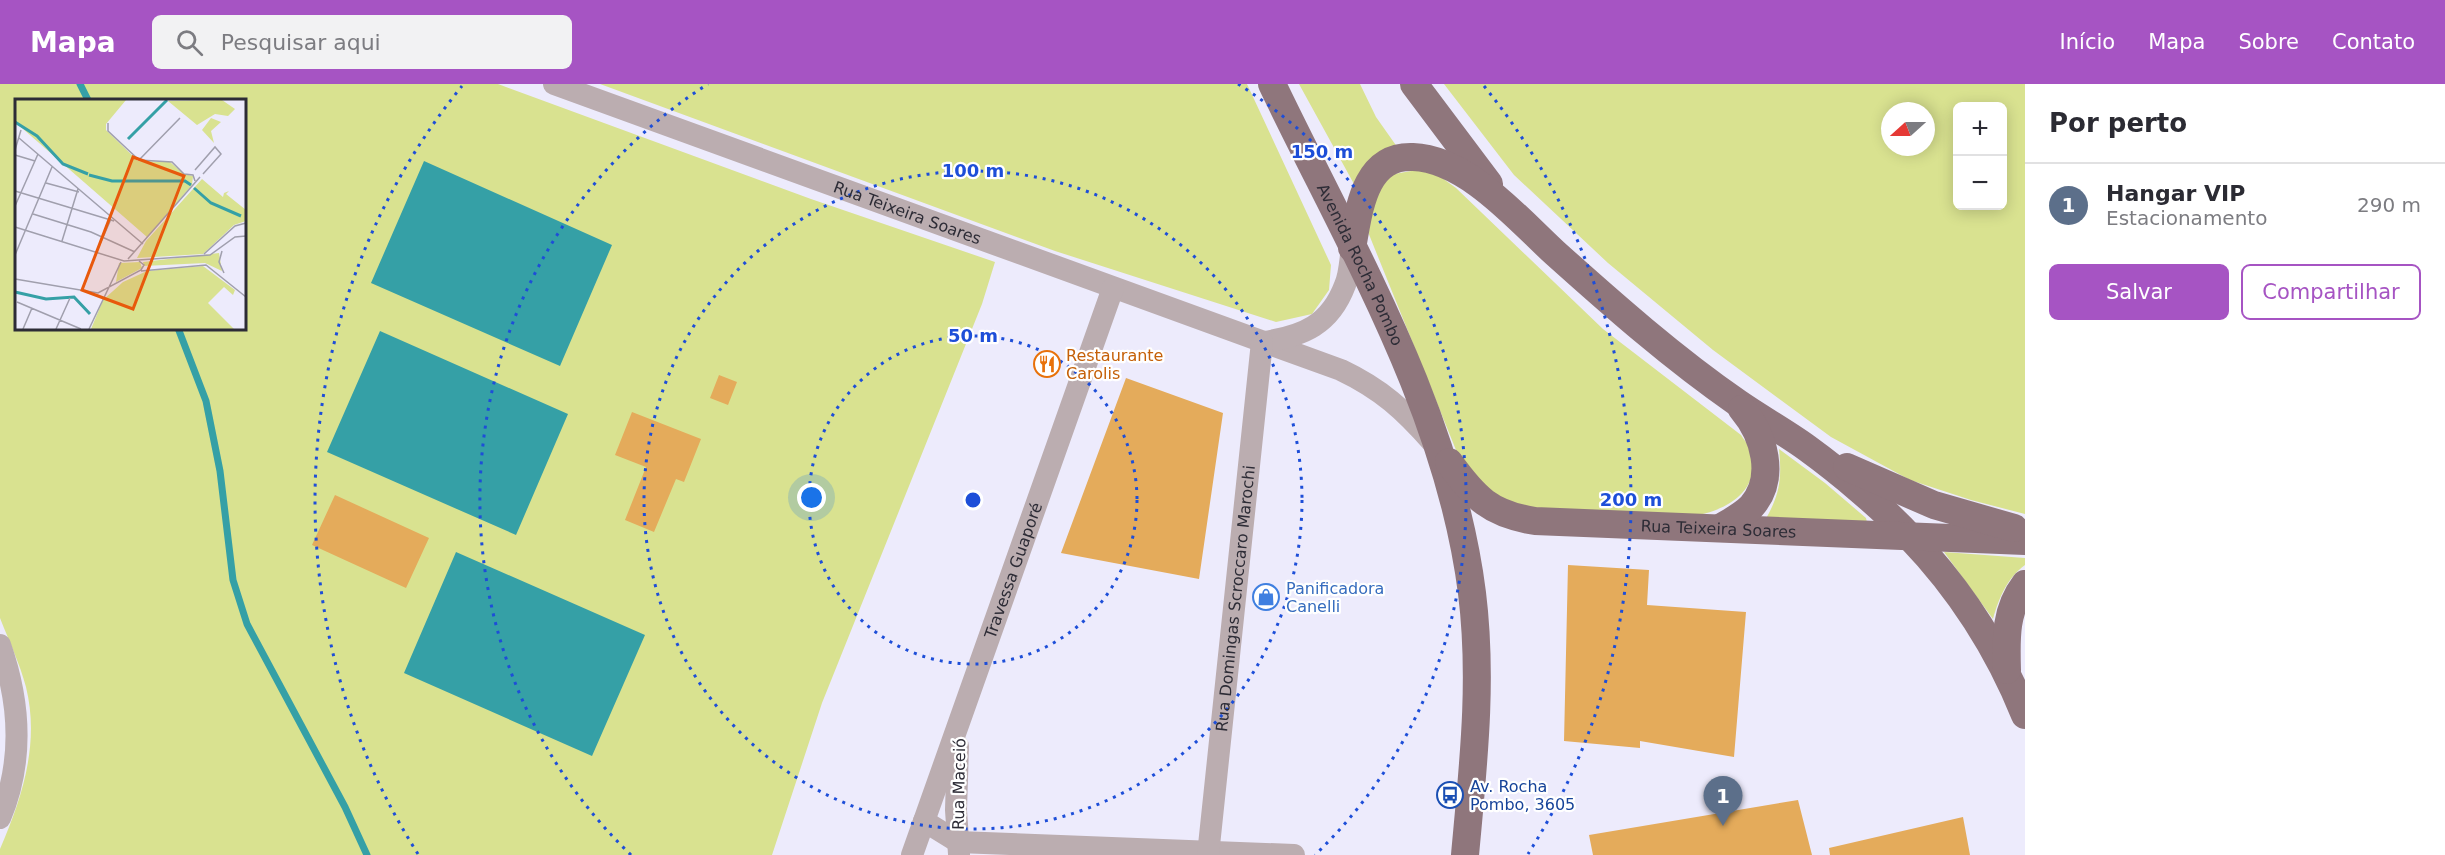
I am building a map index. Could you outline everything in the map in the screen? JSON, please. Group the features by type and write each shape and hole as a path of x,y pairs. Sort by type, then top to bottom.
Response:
{"main road":[{"name":"Avenida Rocha Pombo","path":"1272,84 1352,248 1414,383 1438,449"},
{"path":"1414,84 1506,204 1543,242 1645,332 1737,403 1808,449 1910,536 1944,575 1970,610 2007,672 2025,715"},
{"path":"1352,248 1364,191 1372,177 1383,166 1396,160 1412,157 1438,163 1465,176 1506,204"},
{"path":"1720,528 1751,506 1760,494 1765,478 1765,458 1761,439 1752,421 1737,403"},
{"path":"1438,449 1465,549 1472,592 1478,671 1476,734 1465,855"},
{"name":"Rua Teixeira Soares","path":"1438,449 1471,492 1485,504 1511,516 1535,521 2025,541"},
{"path":"1808,449 1935,505 2025,531"},
{"path":"2007,672 2007,624 2014,598 2025,584"}],"street":[{"name":"Rua Teixeira Soares","path":"554,84 1341,370 1365,381 1407,413 1438,449"},
{"name":"Rua Teixeira Soares","path":"1262,342 1294,337 1312,328 1333,307 1346,285 1352,248"},
{"name":"Travessa Guaporé","path":"912,855 1113,288"},
{"name":"Rua Domingas Scroccaro Marochi","path":"1208,853 1262,342"},
{"path":"0,645 12,684 18,727 7,764 0,818"},
{"name":"Rua Maceió","path":"959,849 956,810 961,713"},
{"path":"956,810 942,803 927,814 959,849 1294,855"}],"green space":[{"path":"0,84 498,84 811,199 995,262 982,304 822,703 772,855 0,855 0,849 22,790 30,750 30,708 18,661 0,618"},
{"path":"600,84 1247,84 1331,265 1329,290 1312,314 1276,322 1055,251"},
{"path":"1299,84 1360,84 1376,117 1400,151 1354,184"},
{"path":"1444,84 2025,84 2025,514 1971,500 1910,480 1831,437 1713,350 1608,263 1514,175"},
{"path":"1417,170 1438,175 1456,188 1603,329 1741,435 1750,450 1753,465 1747,487 1740,495 1721,508 1698,515 1501,507 1458,455 1368,232 1377,188 1394,174"},
{"path":"1779,449 1825,483 1866,518 1868,527 1764,522 1779,487"},
{"path":"1944,552 2025,558 2025,565 2004,589 1993,619"}],"water":[{"path":"424,161 612,245 560,366 371,283"},
{"path":"380,331 568,414 516,535 327,452"},
{"path":"456,552 645,635 592,756 404,673"}],"building":[{"path":"719,375 737,382 728,405 710,398"},
{"path":"1126,378 1223,413 1199,579 1061,553"},
{"path":"632,412 701,439 684,482 676,479 654,532 625,520 646,467 615,455"},
{"path":"335,495 429,538 406,588 312,545"},
{"path":"1568,565 1649,570 1647,605 1746,612 1734,757 1640,741 1640,748 1564,741"},
{"path":"1798,800 1812,855 1593,855 1589,835"},
{"path":"1963,817 1970,855 1830,855 1829,848"}],"waterway":[{"path":"80,84 88,99"},
{"path":"179,330 206,401 220,471 233,580 247,624 345,807 367,855"}],"place":[{"name":"Restaurante Carolis","path":"1047,364"},
{"name":"Panificadora Canelli","path":"1266,597"},
{"name":"Av. Rocha Pombo, 3605","path":"1450,795"},
{"name":"Hangar VIP","path":"1723,826"}]}
